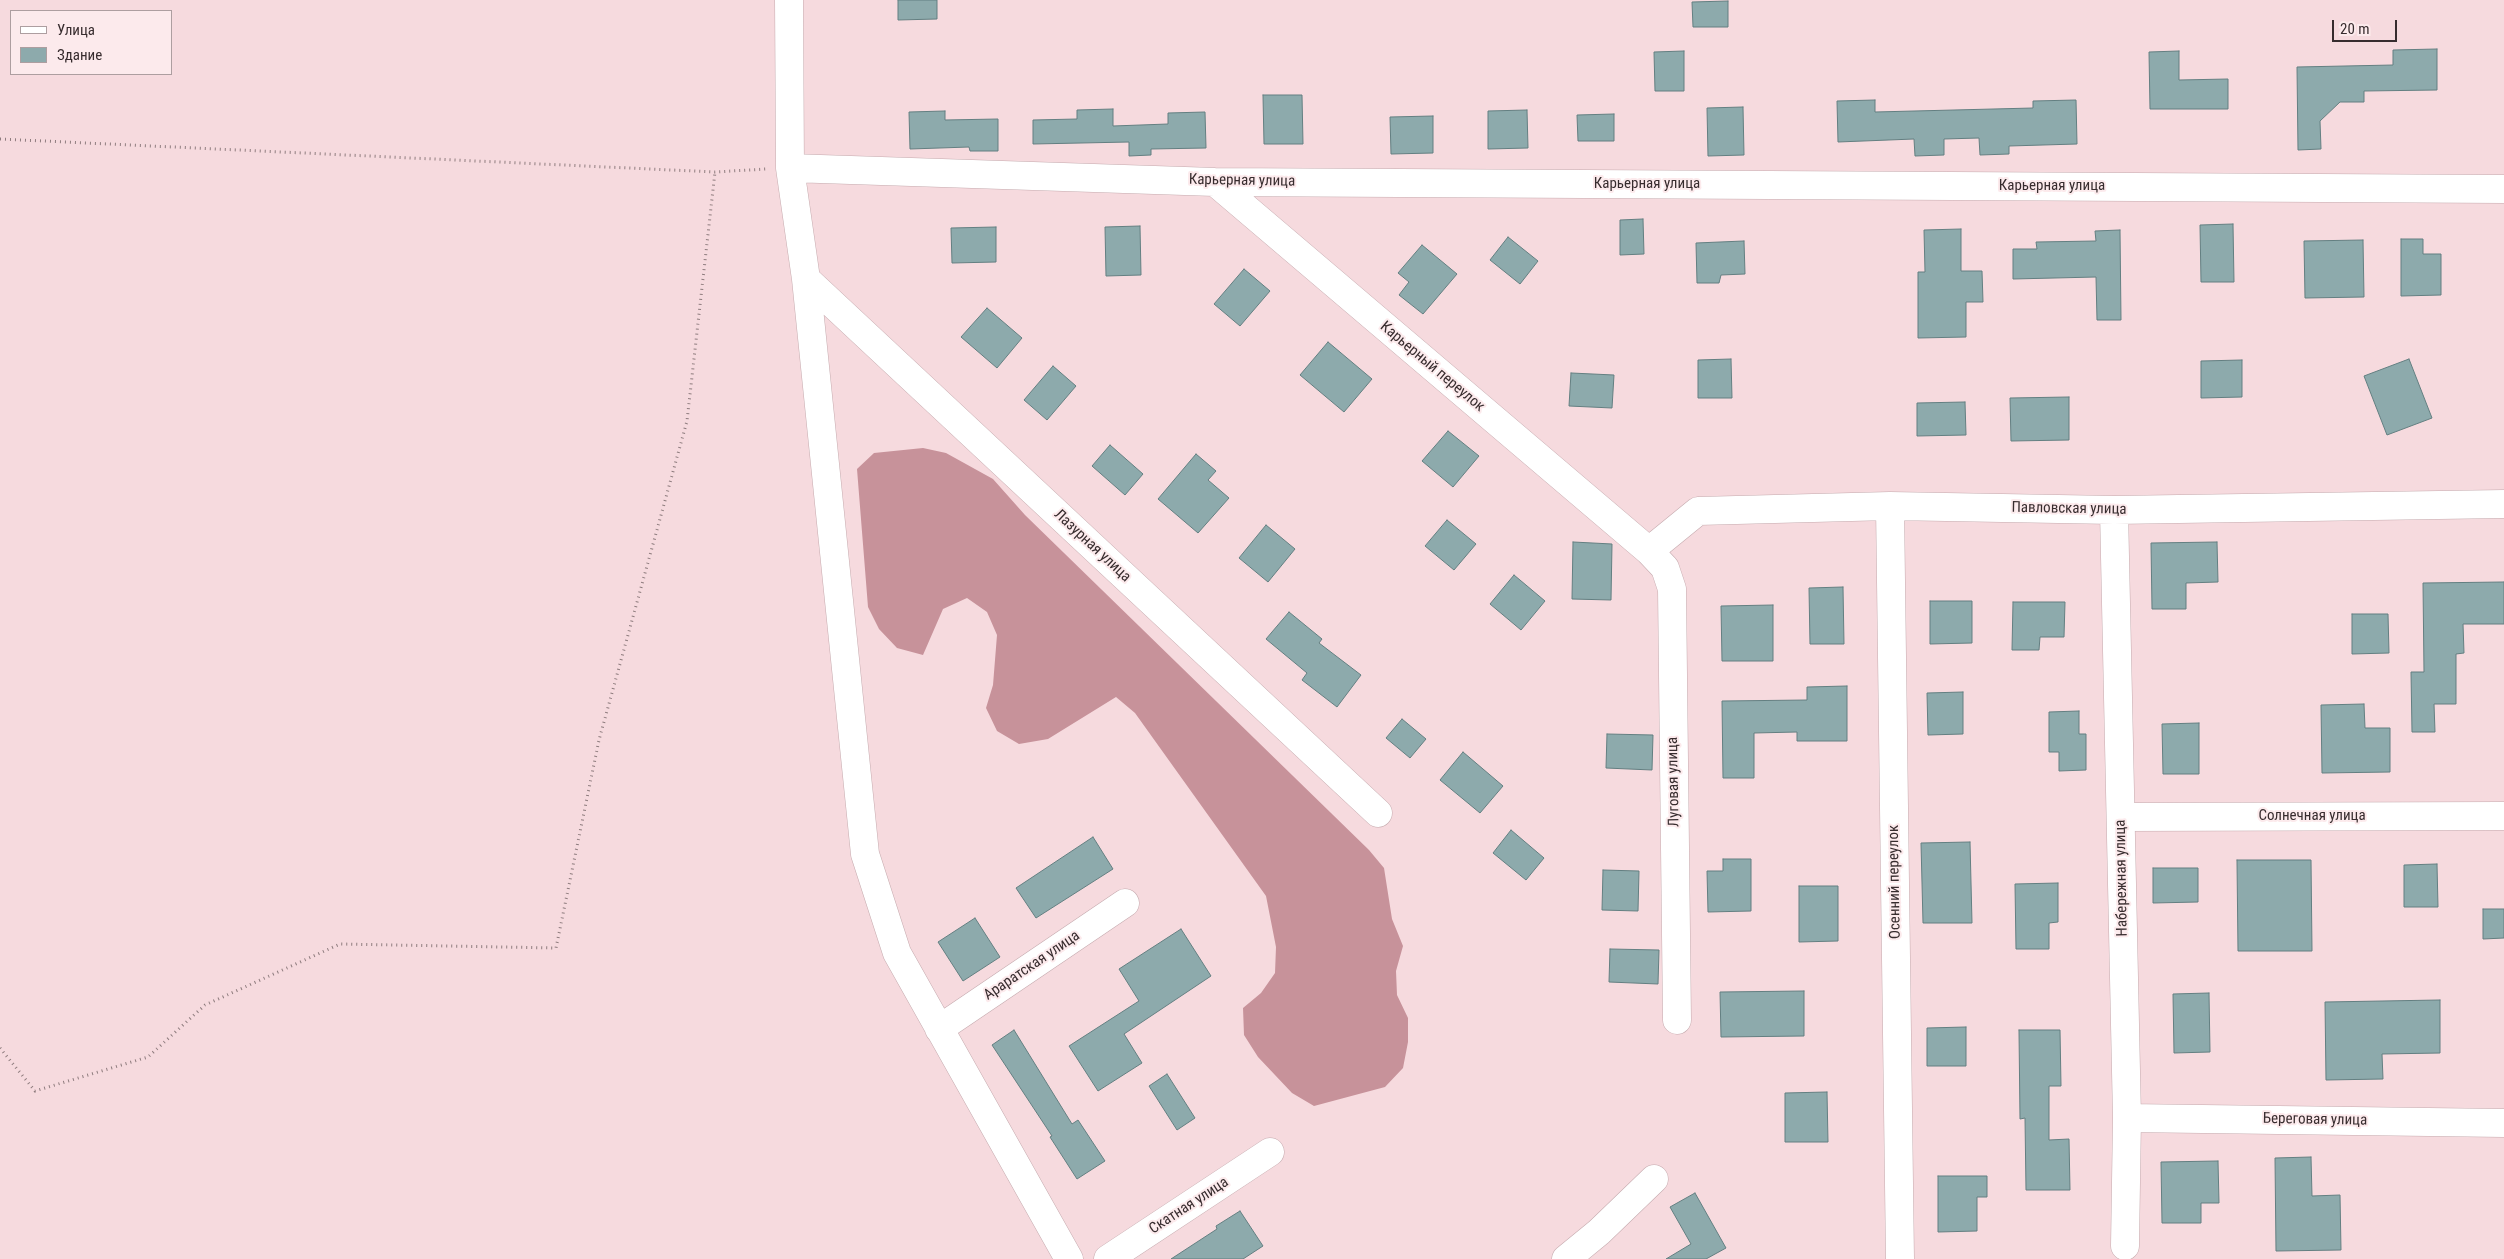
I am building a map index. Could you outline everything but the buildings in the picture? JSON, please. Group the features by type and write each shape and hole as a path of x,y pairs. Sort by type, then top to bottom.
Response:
{"street":[{"path":"789,0 790,168 806,279 865,854 897,953 1069,1259"},
{"name":"Карьерная улица","path":"790,168 1214,182 2504,189"},
{"name":"Карьерный переулок","path":"1214,182 1649,552"},
{"name":"Лазурная улица","path":"806,279 1378,813"},
{"name":"Павловская улица","path":"1649,552 1698,511 1890,506 2114,510 2504,504"},
{"name":"Осенний переулок","path":"1890,506 1900,1259"},
{"name":"Набережная улица","path":"2114,510 2127,1118 2125,1246"},
{"name":"Луговая улица","path":"1649,552 1665,568 1672,589 1677,1020"},
{"name":"Солнечная улица","path":"2121,817 2504,816"},
{"name":"Араратская улица","path":"939,1029 1125,903"},
{"name":"Береговая улица","path":"2127,1118 2504,1123"},
{"name":"Скатная улица","path":"1108,1259 1270,1152"},
{"path":"1566,1259 1599,1232 1654,1179"}],"path":[{"path":"0,140 715,172 790,168"},
{"path":"0,1048 35,1091 148,1057 205,1005 340,944 556,948 599,740 687,421 715,172"}],"shaded area":[{"path":"923,448 946,453 993,479 1025,515 1369,850 1384,868 1392,919 1403,946 1396,971 1397,995 1408,1018 1408,1042 1403,1068 1385,1087 1314,1106 1292,1093 1258,1057 1244,1035 1243,1008 1261,993 1275,973 1276,947 1266,896 1135,713 1116,697 1048,739 1019,744 997,731 986,708 993,685 997,635 987,612 967,598 943,609 923,655 897,648 879,629 868,607 857,469 874,453"}]}
